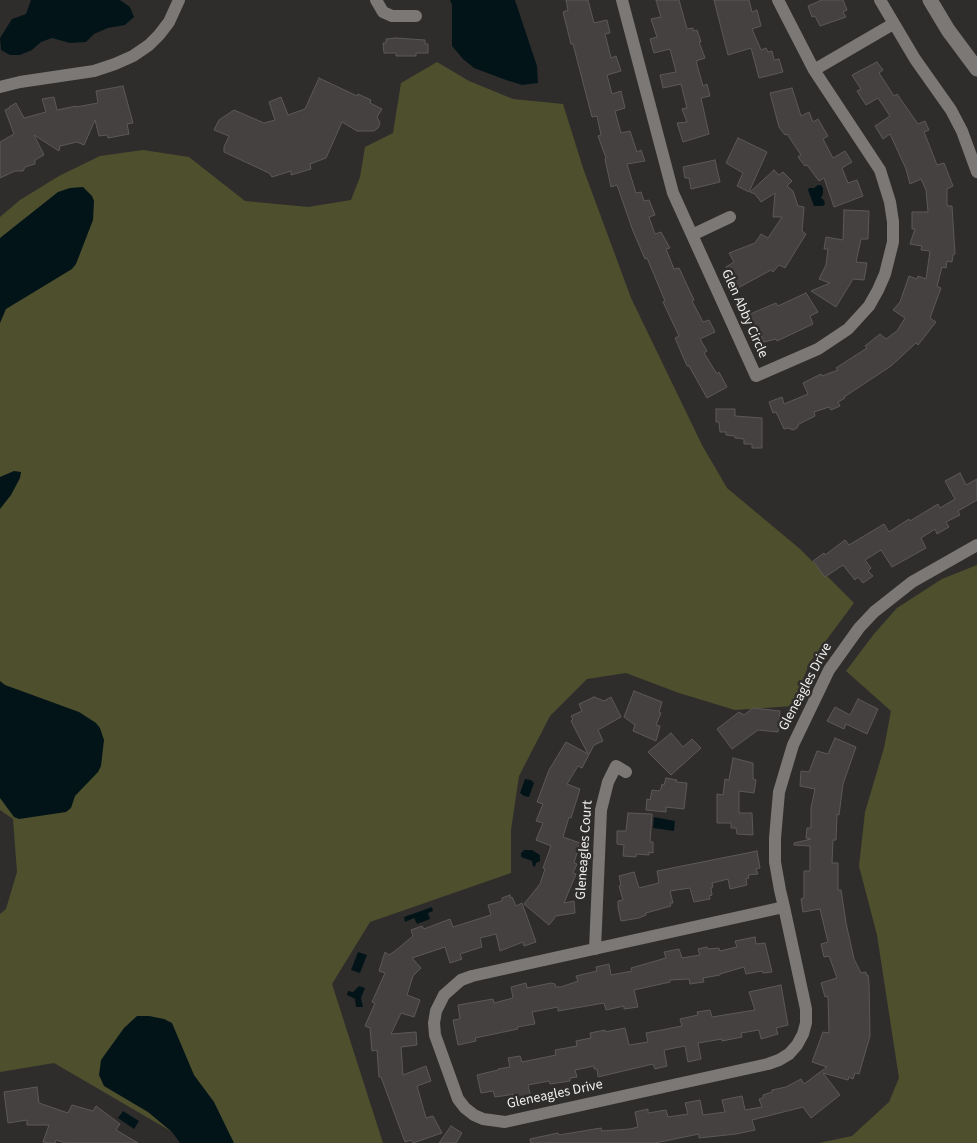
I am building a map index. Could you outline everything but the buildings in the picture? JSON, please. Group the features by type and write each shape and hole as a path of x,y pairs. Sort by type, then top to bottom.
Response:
{"street":[{"path":"0,87 20,82 94,71 127,59 149,45 159,35 169,22 180,0"},
{"path":"376,0 383,12 392,16 416,16"},
{"name":"Glen Abby Circle","path":"622,0 673,193 756,376 818,349 835,339 848,329 869,306 885,274 890,257 893,222 890,202 880,170 814,70 778,0"},
{"path":"880,0 892,24 914,59 951,110 962,131 977,172"},
{"path":"930,0 948,30 977,69"},
{"path":"814,70 892,24"},
{"path":"692,235 730,217"},
{"name":"Gleneagles Drive","path":"784,907 472,976 452,986 444,995 436,1011 434,1023 454,1091 465,1108 483,1119 505,1122 758,1066 779,1060 789,1054 797,1045 806,1023 806,1010 784,907 780,890 775,854 776,812 779,792 793,744 829,670 859,628 912,582 977,544"},
{"name":"Gleneagles Court","path":"594,949 601,810 608,782 616,766 626,772"}],"green space":[{"path":"437,62 469,81 513,99 563,104 583,168 631,298 702,445 727,488 800,549 854,603 810,662 792,706 735,710 679,693 626,673 587,679 550,716 519,776 511,830 511,873 370,922 332,984 383,1143 183,1143 174,1133 54,1063 0,1072 0,914 6,909 17,872 13,819 0,810 0,217 20,200 59,176 100,156 143,150 189,157 245,201 308,207 351,200 360,177 365,147 393,133 401,83"},
{"path":"977,565 977,1143 819,1143 852,1136 889,1102 899,1078 877,935 859,866 865,812 884,748 891,711 846,671 874,634 897,608 942,579"}],"shaded area":[{"path":"31,0 120,0 130,7 134,17 125,25 108,28 94,34 86,42 70,43 52,38 41,42 32,50 20,55 10,55 1,50 0,38 12,19 26,14"},
{"path":"450,0 515,0 537,66 538,83 522,85 506,80 474,68 463,59 452,46 452,5"},
{"path":"821,185 823,188 821,198 825,204 823,206 814,206 808,190"},
{"path":"83,187 92,196 94,201 93,220 76,264 72,269 6,309 0,323 0,238 58,192 70,188"},
{"path":"14,471 21,472 20,478 11,495 0,509 0,477"},
{"path":"0,681 5,685 79,712 96,723 100,728 104,740 101,766 98,772 75,796 71,808 66,812 19,819 14,817 0,798"},
{"path":"525,779 531,780 534,783 529,797 520,793"},
{"path":"654,817 675,821 674,831 653,828"},
{"path":"524,850 532,850 540,855 540,861 536,863 535,867 532,861 521,857 521,853"},
{"path":"432,907 433,911 428,913 430,919 417,924 414,918 405,922 404,917"},
{"path":"358,952 367,955 360,973 351,970"},
{"path":"359,986 365,988 361,998 363,1007 356,1007 355,999 347,995 348,991 353,992"},
{"path":"137,1016 164,1019 172,1023 194,1075 214,1102 234,1143 180,1143 172,1132 148,1112 104,1086 99,1075 101,1060 124,1028"},
{"path":"123,1111 139,1121 134,1129 118,1118"}]}
